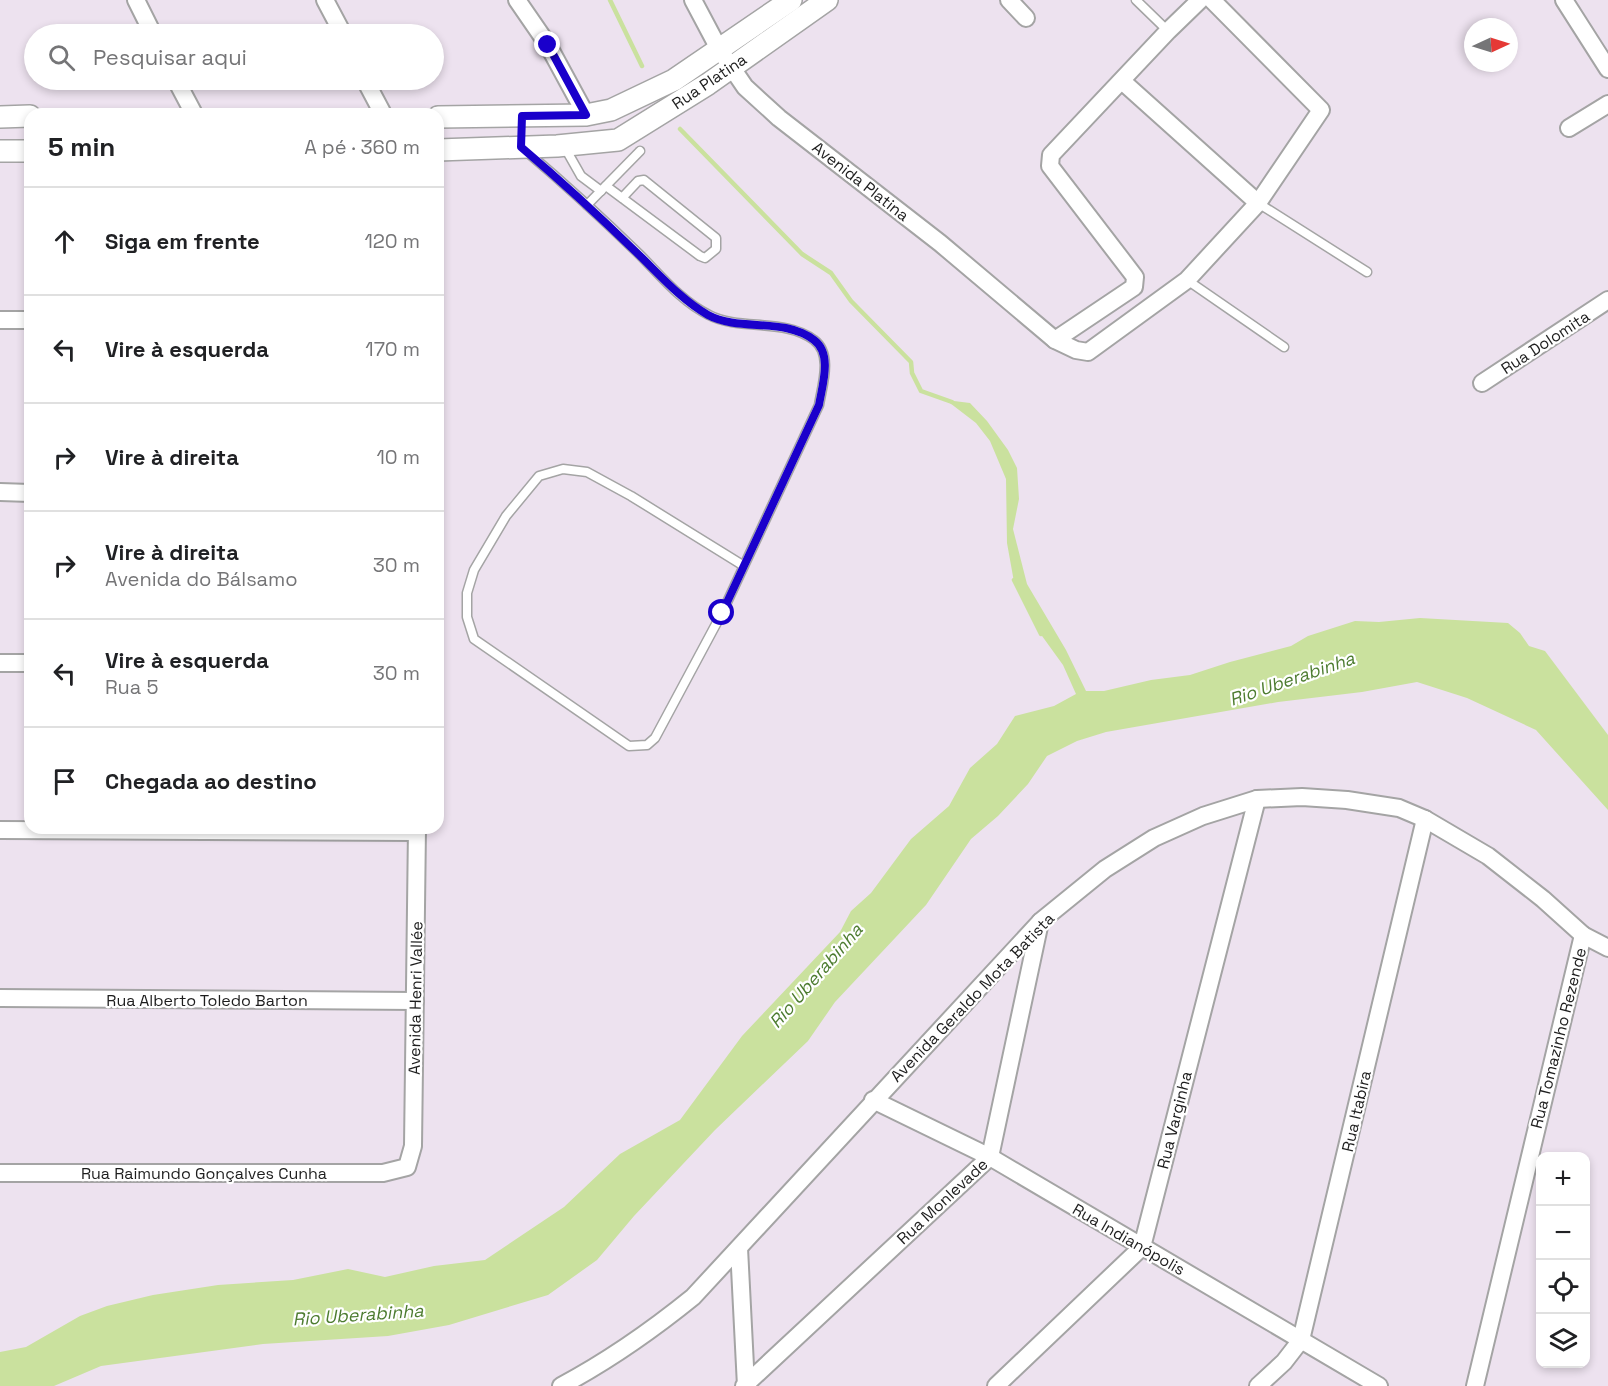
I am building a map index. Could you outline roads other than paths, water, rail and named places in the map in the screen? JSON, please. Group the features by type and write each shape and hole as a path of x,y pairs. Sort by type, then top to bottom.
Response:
{"street":[{"path":"136,0 148,24"},
{"path":"325,0 338,24"},
{"path":"517,0 548,45 586,115"},
{"name":"Avenida Platina","path":"693,0 745,87 779,118 940,243 1055,340 1076,350 1088,352 1187,280"},
{"name":"Rua Platina","path":"444,150 574,145 618,140 668,109 791,0"},
{"name":"Rua Platina","path":"444,117 586,115 611,110 725,57 827,0"},
{"path":"1009,0 1026,18"},
{"path":"1055,340 1134,287 1135,277 1050,166 1052,155 1200,0"},
{"path":"1187,280 1258,203 1321,110 1212,0"},
{"path":"1564,0 1608,69"},
{"path":"1122,81 1258,203"},
{"path":"181,90 191,108"},
{"path":"370,90 379,108"},
{"path":"1569,129 1608,104"},
{"path":"0,117 24,116"},
{"path":"521,147 522,116"},
{"path":"0,152 24,152"},
{"name":"Rua Dolomita","path":"1482,383 1608,300"},
{"path":"0,320 24,320"},
{"path":"0,492 24,493"},
{"path":"0,663 24,663"},
{"name":"Avenida Geraldo Mota Batista","path":"561,1386 598,1366 650,1332 693,1297 1041,921 1105,868 1154,838 1203,816 1257,799 1302,797 1347,800 1399,808 1425,819 1488,856 1543,899 1583,935 1608,948"},
{"name":"Rua Varginha","path":"1142,1247 1257,799"},
{"name":"Rua Itabira","path":"1258,1386 1284,1362 1301,1340 1425,819"},
{"path":"0,830 24,830"},
{"name":"Avenida Henri Vallée","path":"407,1167 413,1146 417,834"},
{"name":"Rua Monlevade","path":"745,1386 990,1157 1041,921"},
{"name":"Rua Tomazinho Rezende","path":"1474,1386 1583,935"},
{"name":"Rua Alberto Toledo Barton","path":"0,998 415,1001"},
{"name":"Rua Indianópolis","path":"873,1101 990,1157 1379,1386"},
{"name":"Rua Raimundo Gonçalves Cunha","path":"0,1173 383,1173 407,1167"},
{"path":"996,1386 1142,1247"},
{"path":"739,1248 745,1386"}],"lane":[{"path":"1136,0 1168,31"},
{"path":"574,145 581,176 622,198 700,256 705,258 716,249 716,238 644,180 639,181 622,198"},
{"path":"521,147 587,205 682,296 709,316 735,322 768,325 801,333 815,341 824,354 824,375 819,405 744,566 722,613 655,738 647,745 629,746 474,639 467,617 467,593 474,570 506,516 539,476 563,469 587,472 631,496 744,566"},
{"path":"587,205 640,151"},
{"path":"1258,203 1367,272"},
{"path":"1187,280 1284,347"}],"water":[{"name":"Rio Uberabinha","path":"946,400 970,403 987,421 1008,450 1017,468 1019,499 1013,529 1027,584 1066,650 1086,691 1104,691 1151,680 1190,675 1291,646 1308,636 1355,621 1379,622 1420,618 1508,623 1520,633 1529,646 1545,651 1608,735 1608,810 1536,730 1467,698 1417,682 1362,692 1278,702 1106,732 1077,741 1047,756 1028,784 998,816 971,839 926,905 835,1002 808,1041 715,1130 634,1216 597,1260 548,1295 449,1325 388,1336 263,1344 101,1366 54,1386 0,1386 0,1352 26,1347 80,1316 107,1306 153,1295 218,1285 293,1280 348,1269 385,1277 434,1266 485,1260 564,1207 620,1154 680,1120 742,1036 840,932 851,911 871,893 911,839 949,806 970,768 997,744 1015,716 1054,706 1076,694 1063,665 1037,629 1014,582 1007,543 1006,479 990,441 976,423"}],"waterway":[{"path":"610,0 642,66"},
{"path":"680,129 802,254 831,273 851,301 911,362 912,373 921,391 952,402"},
{"path":"1014,580 1041,634"}]}
